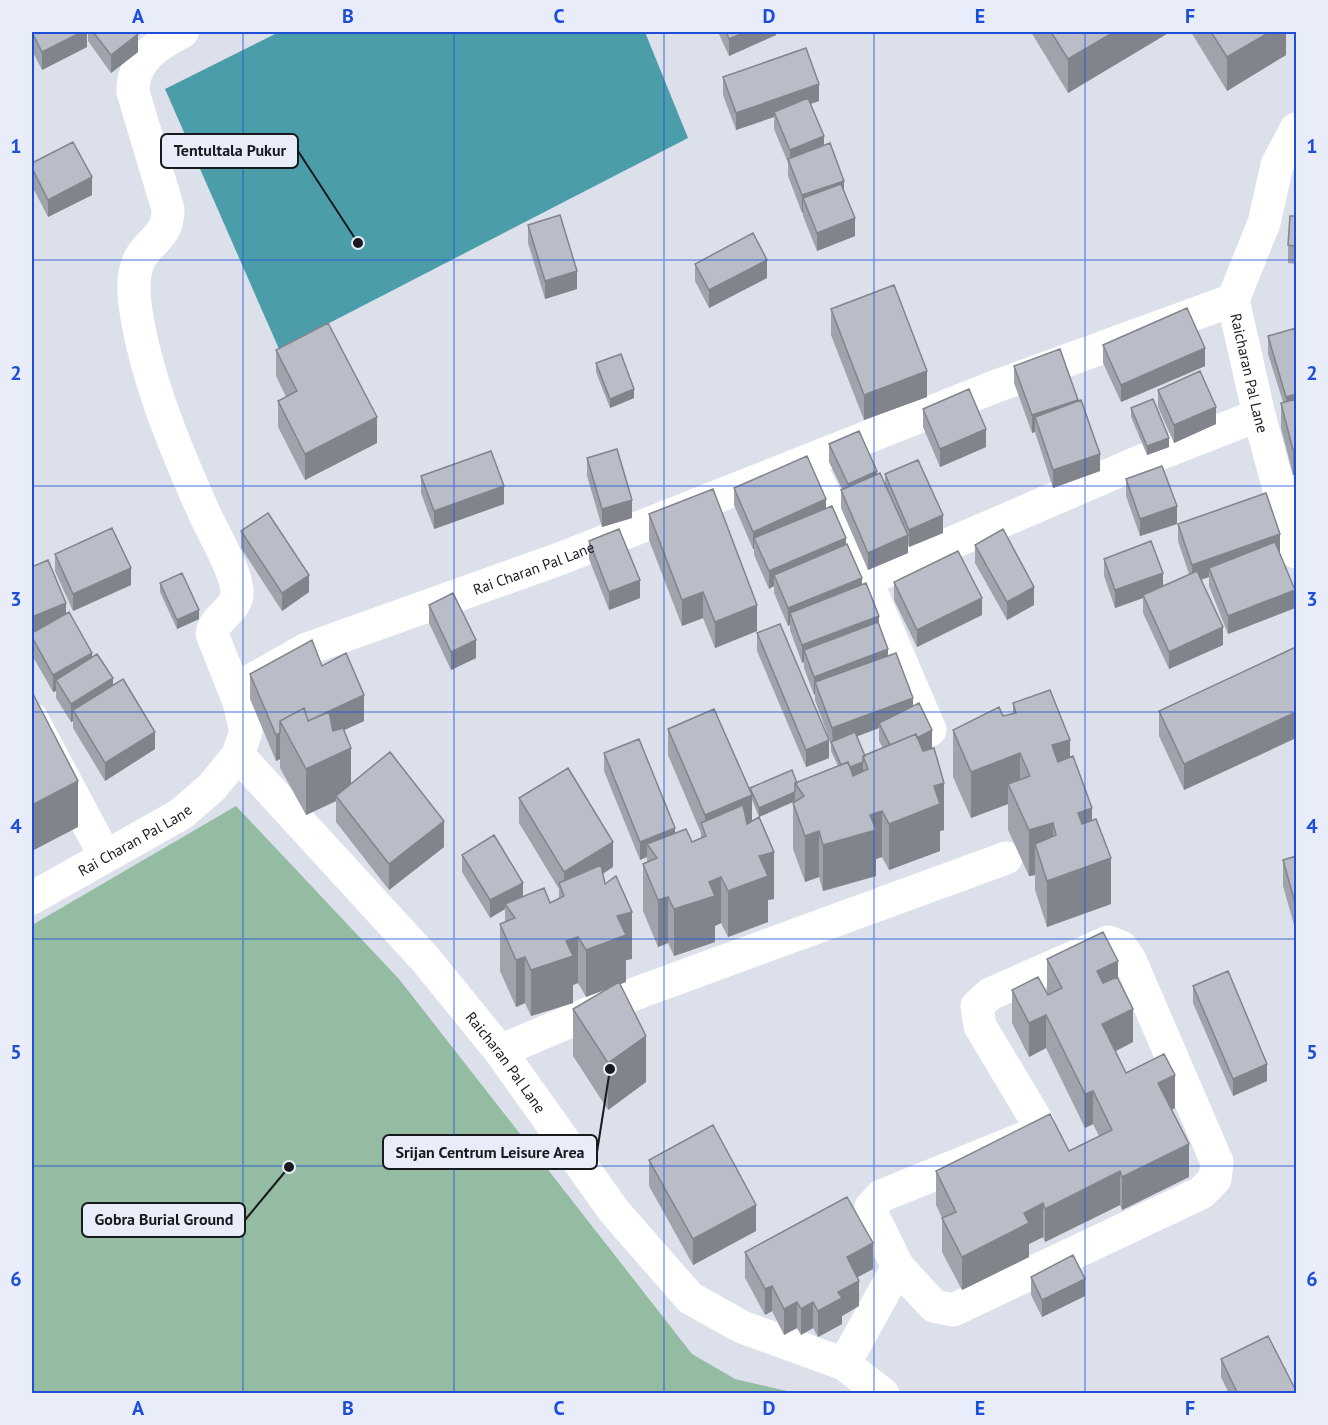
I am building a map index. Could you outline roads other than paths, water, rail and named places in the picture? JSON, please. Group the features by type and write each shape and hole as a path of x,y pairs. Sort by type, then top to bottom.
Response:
{"street":[{"path":"182,32 151,51 136,69 133,82 168,209 168,220 164,230 141,256 136,269 135,303 150,369 172,434 202,510 228,562 238,593 236,600 215,624 212,634 238,702"},
{"name":"Raicharan Pal Lane","path":"1296,129 1277,165 1264,223 1233,300 1259,415 1296,552"},
{"name":"Rai Charan Pal Lane","path":"32,898 181,814 212,787 238,755 246,732 238,702 243,685 307,650 562,558 994,387 1233,300"},
{"path":"866,580 1134,465 1259,415"},
{"path":"808,461 866,580 930,730"},
{"path":"32,719 104,857"},
{"name":"Raicharan Pal Lane","path":"238,755 426,960 500,1051 614,1211 690,1298 742,1327 844,1364 883,1394"},
{"path":"500,1051 637,993 1006,858"},
{"path":"1108,942 1121,947 1130,960 1217,1162 1215,1179 1201,1193 953,1310 934,1305 898,1267 874,1218 872,1207 881,1196 1029,1136 1038,1123 980,1026 978,1006 990,994 1108,942"},
{"path":"844,1364 898,1267"}],"water":[{"path":"279,32 645,32 688,138 279,349 165,89"}],"place":[{"name":"Tentultala Pukur","path":"358,243"},
{"name":"Srijan Centrum Leisure Area","path":"610,1069"},
{"name":"Gobra Burial Ground","path":"289,1167"}]}
